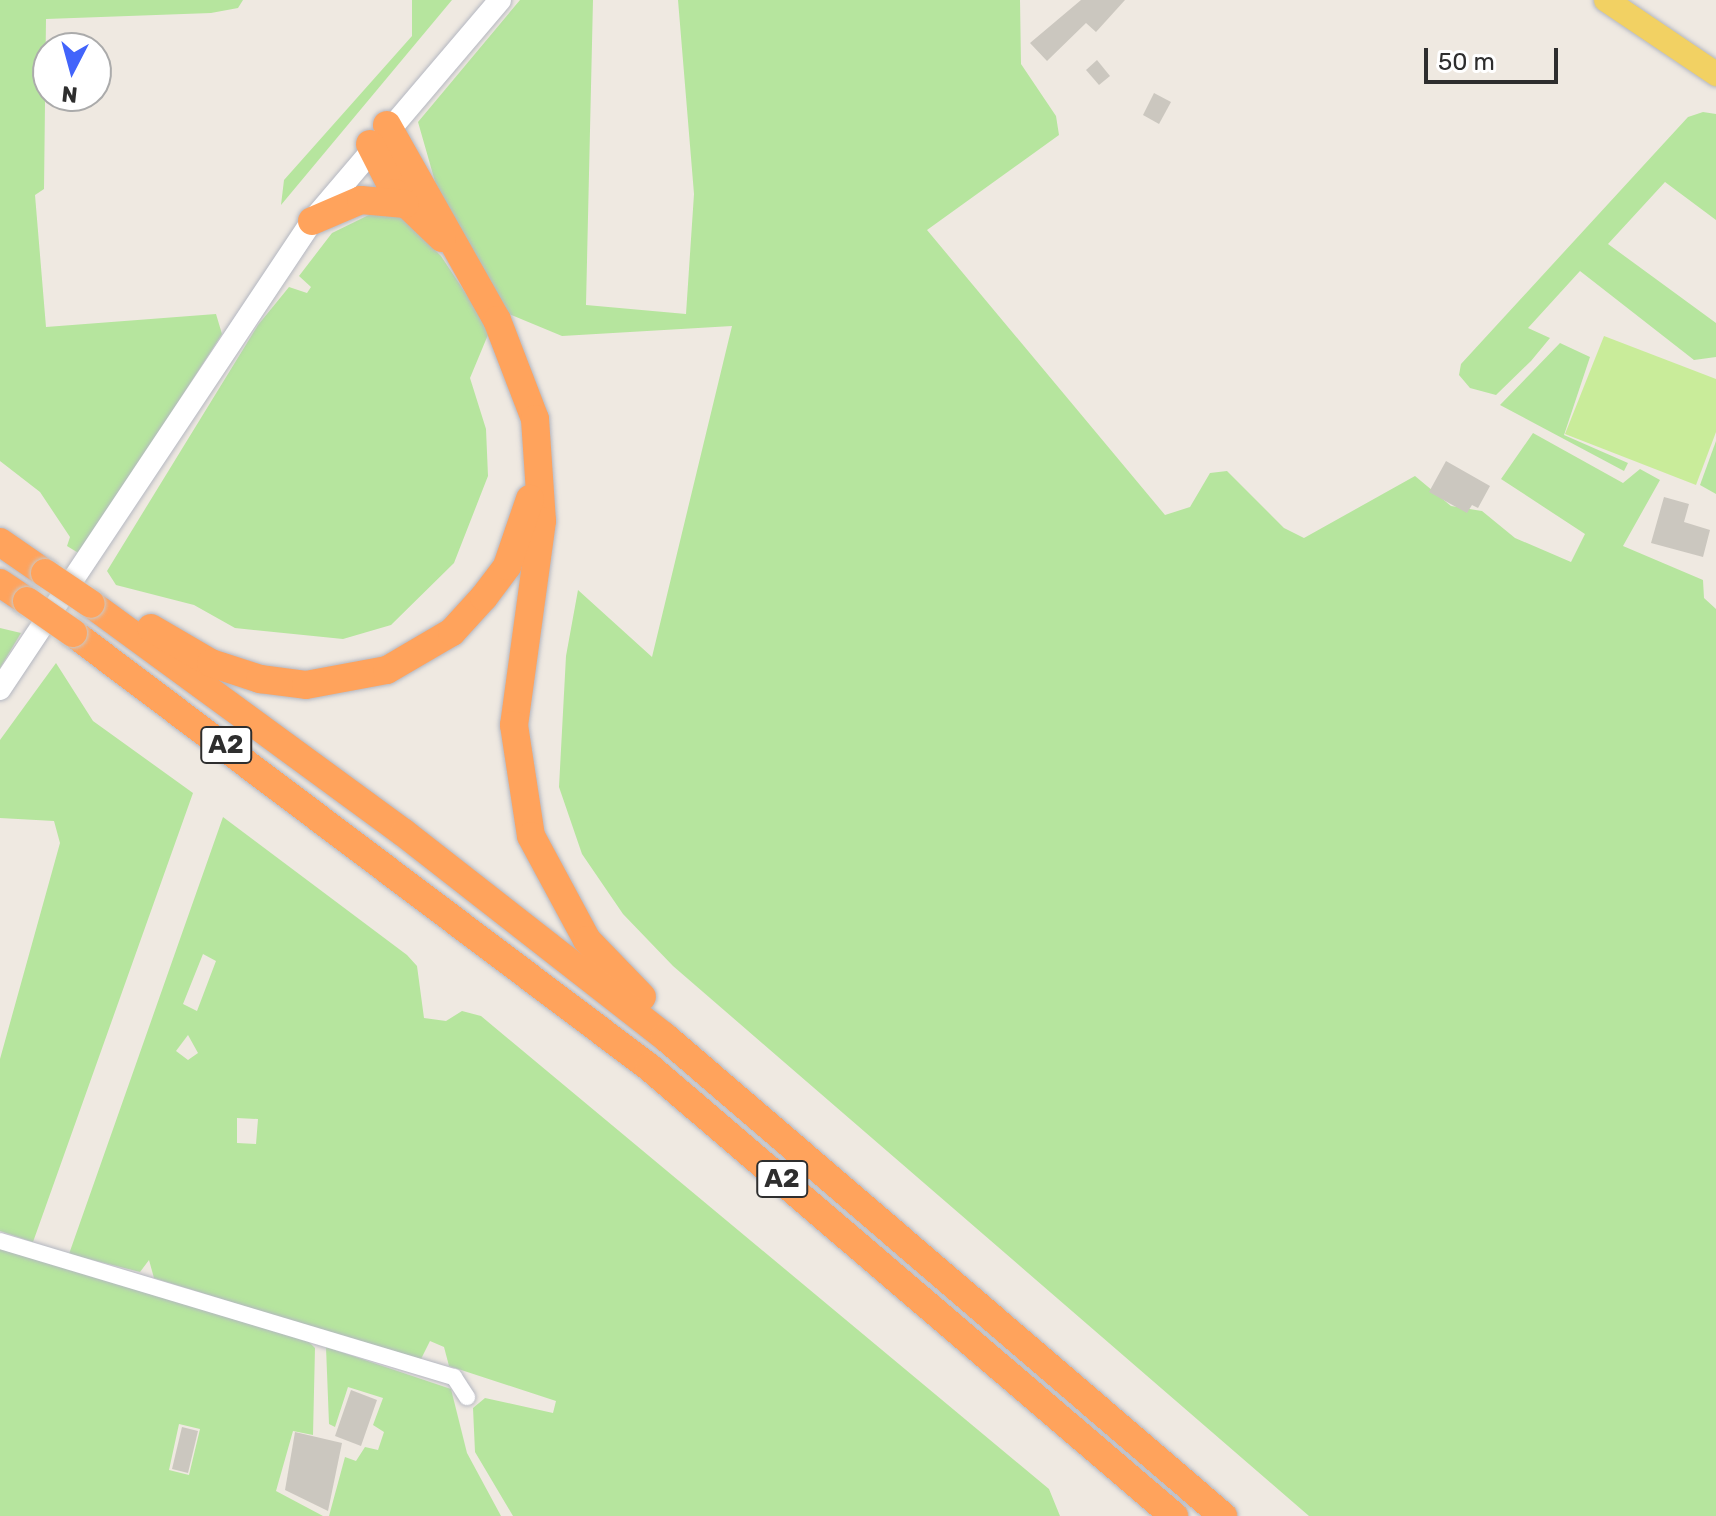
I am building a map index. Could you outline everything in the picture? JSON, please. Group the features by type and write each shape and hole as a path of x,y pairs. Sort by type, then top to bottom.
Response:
{"highway":[{"path":"379,135 405,204 448,244"},
{"path":"379,135 448,244 516,361 535,419 542,521 517,671 517,778 531,836 559,897 587,940 643,998 664,1036"},
{"path":"312,221 361,200 405,204"},
{"path":"91,604 136,618 211,663 260,679 306,685 387,670 452,632 484,597 507,566 538,467"},
{"name":"A2","path":"0,542 91,604 404,833 664,1036 898,1229 1223,1516"},
{"name":"A2","path":"0,583 73,633 649,1067 1174,1516"}],"main road":[{"path":"0,689 312,221 379,135 500,0"},
{"path":"1606,0 1716,74"}],"street":[{"path":"0,1241 454,1377 467,1397"}],"green space":[{"path":"0,0 243,0 238,8 211,13 46,19 46,32 32,32 32,112 45,112 44,189 35,195 46,327 216,314 222,334 80,554 67,546 70,537 40,492 0,461"},
{"path":"412,0 452,0 281,205 284,180 412,36"},
{"path":"520,0 593,0 586,305 686,314 694,194 678,0 1020,0 1021,64 1056,116 1059,135 927,230 1165,515 1190,507 1210,473 1227,471 1284,528 1304,538 1415,476 1451,506 1482,511 1515,538 1571,562 1585,534 1501,479 1533,433 1623,483 1640,469 1660,480 1623,546 1703,580 1704,598 1716,609 1716,1516 1309,1516 673,966 623,914 582,854 559,787 566,656 578,590 652,657 732,326 562,336 509,314 440,199 418,122"},
{"path":"1703,112 1716,114 1716,220 1665,182 1608,244 1716,323 1716,357 1694,360 1580,271 1528,328 1550,338 1531,361 1496,395 1470,388 1459,375 1461,364 1688,117"},
{"path":"379,210 403,218 441,256 490,330 470,378 486,429 488,476 454,563 391,625 343,639 235,628 194,605 116,585 107,571 258,325 289,287 307,293 311,287 299,276 332,233"},
{"path":"1604,336 1716,379 1716,432 1696,485 1565,434"},
{"path":"1560,343 1590,357 1564,435 1628,463 1624,471 1500,405"},
{"path":"1716,441 1716,494 1700,485"},
{"path":"0,628 21,633 0,668"},
{"path":"56,663 93,721 193,793 33,1242 0,1231 0,1059 60,843 54,821 0,818 0,740"},
{"path":"223,817 407,955 417,966 424,1018 446,1021 462,1011 481,1016 1049,1489 1060,1516 513,1516 475,1452 473,1408 485,1398 553,1413 556,1401 449,1366 444,1347 430,1341 420,1361 154,1278 149,1260 140,1272 69,1254","holes":["203,954 216,961 197,1011 183,1004","188,1035 198,1053 188,1060 176,1051","237,1118 258,1119 256,1144 237,1143"]},
{"path":"0,1247 307,1340 315,1348 313,1435 293,1431 276,1491 323,1516 0,1516","holes":["179,1424 200,1429 189,1475 169,1470"]},
{"path":"326,1347 451,1389 467,1453 501,1516 329,1516 345,1457 356,1461 365,1447 378,1450 384,1432 373,1425 383,1398 348,1387 335,1427 329,1424"}],"building":[{"path":"1081,0 1125,0 1096,32 1086,23 1047,61 1030,43"},
{"path":"1097,60 1110,76 1099,85 1086,70"},
{"path":"1154,93 1171,102 1159,124 1143,115"},
{"path":"1446,461 1490,486 1478,508 1472,505 1467,513 1429,492"},
{"path":"1664,497 1689,504 1684,522 1710,530 1703,557 1651,543"},
{"path":"351,1390 377,1400 361,1446 335,1436"},
{"path":"182,1427 198,1431 188,1473 172,1469"},
{"path":"295,1432 342,1443 328,1511 285,1490"}]}
